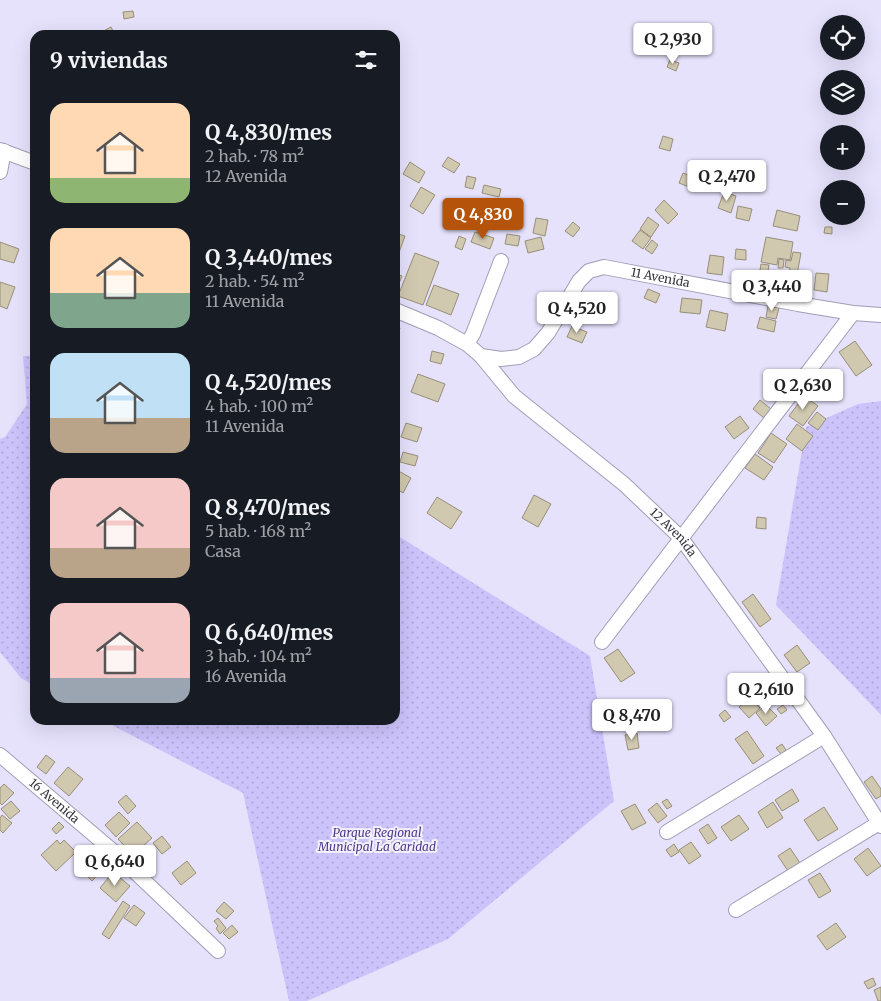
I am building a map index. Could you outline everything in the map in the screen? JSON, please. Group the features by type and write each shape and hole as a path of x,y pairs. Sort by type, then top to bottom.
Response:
{"street":[{"path":"0,172 2,150 30,160"},
{"path":"466,344 473,334 501,261"},
{"name":"11 Avenida","path":"481,356 501,359 519,358 534,349 548,334 579,281 589,271 604,267 798,304 853,313 881,315"},
{"name":"12 Avenida","path":"400,312 438,328 466,344 481,356 514,396 624,484 681,538 824,736 880,825"},
{"path":"602,642 853,313"},
{"path":"668,832 824,736"},
{"name":"16 Avenida","path":"0,755 113,851 218,951"},
{"path":"736,910 880,825"}],"green space":[{"path":"23,356 30,356 30,683 21,678 0,652 0,439 5,437 27,404"},
{"path":"881,401 881,715 776,605 806,427 858,404"},
{"name":"Parque Regional Municipal La Caridad","path":"400,537 590,656 614,801 448,939 307,1001 289,1001 243,793 112,725 400,725"}],"building":[{"path":"133,11 134,17 124,19 123,12"},
{"path":"670,60 679,63 676,71 667,67"},
{"path":"663,136 673,139 670,151 659,148"},
{"path":"448,157 460,164 454,173 442,166"},
{"path":"410,162 425,172 419,183 403,174"},
{"path":"683,173 698,179 694,189 679,183"},
{"path":"467,176 476,178 473,189 465,187"},
{"path":"484,185 501,189 499,197 482,193"},
{"path":"421,187 435,195 423,214 410,206"},
{"path":"724,192 736,196 731,213 718,208"},
{"path":"664,200 678,214 668,224 655,210"},
{"path":"738,206 752,209 749,221 736,218"},
{"path":"777,210 800,216 797,231 773,226"},
{"path":"648,217 659,225 651,237 640,229"},
{"path":"536,218 548,220 545,236 533,233"},
{"path":"573,222 580,228 573,237 565,231"},
{"path":"825,227 832,227 832,234 824,233"},
{"path":"640,230 651,238 643,249 632,241"},
{"path":"475,232 494,238 490,249 471,242"},
{"path":"400,234 405,236 400,250"},
{"path":"507,234 520,236 518,246 505,244"},
{"path":"459,236 466,239 462,250 455,247"},
{"path":"541,237 544,249 528,253 525,241"},
{"path":"766,237 793,242 790,260 778,258 777,265 761,262"},
{"path":"652,240 658,245 652,254 645,249"},
{"path":"0,242 19,249 14,263 0,259"},
{"path":"736,249 746,250 746,260 735,259"},
{"path":"793,252 801,253 796,280 788,279 790,268 785,267 786,260 791,261"},
{"path":"415,253 439,262 423,305 400,297 400,291"},
{"path":"710,255 724,257 722,275 707,273"},
{"path":"779,259 784,260 783,268 778,268"},
{"path":"761,264 769,265 766,284 758,283"},
{"path":"816,273 829,274 827,292 814,290"},
{"path":"781,279 796,281 794,293 779,291"},
{"path":"0,282 15,287 7,309 0,306"},
{"path":"434,285 459,294 451,315 426,305"},
{"path":"648,289 660,294 656,303 644,298"},
{"path":"682,298 702,300 700,314 680,312"},
{"path":"575,304 583,308 580,314 572,309"},
{"path":"768,306 779,308 776,319 766,317"},
{"path":"710,310 728,314 725,331 706,327"},
{"path":"760,317 776,321 774,332 757,328"},
{"path":"572,326 587,332 582,343 567,337"},
{"path":"855,341 872,365 856,376 839,352"},
{"path":"432,351 444,354 441,364 430,361"},
{"path":"418,374 445,384 438,402 411,392"},
{"path":"804,396 818,406 803,426 789,416"},
{"path":"760,400 771,409 764,418 753,409"},
{"path":"817,412 826,419 818,430 808,423"},
{"path":"740,416 749,428 734,439 725,427"},
{"path":"406,423 422,428 417,442 401,437"},
{"path":"797,424 813,436 802,451 786,439"},
{"path":"771,433 787,444 774,463 758,453"},
{"path":"403,452 418,456 415,466 400,462"},
{"path":"755,454 773,467 764,480 745,468"},
{"path":"400,472 411,478 403,493 400,491"},
{"path":"534,495 551,504 538,527 522,518"},
{"path":"437,497 462,512 451,529 427,513"},
{"path":"757,517 766,518 766,529 756,528"},
{"path":"753,594 771,619 760,627 742,602"},
{"path":"797,645 810,663 797,672 784,655"},
{"path":"618,649 635,673 621,682 604,658"},
{"path":"742,685 752,695 741,705 731,694"},
{"path":"751,697 760,708 749,718 739,707"},
{"path":"766,705 777,716 766,726 756,713"},
{"path":"783,705 787,710 781,714 777,709"},
{"path":"647,706 653,718 640,725 634,713"},
{"path":"725,710 731,717 724,722 719,715"},
{"path":"747,731 764,756 753,764 735,739"},
{"path":"637,733 639,748 628,750 625,735"},
{"path":"782,744 786,750 781,754 776,748"},
{"path":"46,755 55,762 46,774 37,767"},
{"path":"68,767 83,779 69,796 54,783"},
{"path":"872,776 881,789 881,796 876,799 864,782"},
{"path":"4,784 14,793 2,805 0,803 0,788"},
{"path":"792,789 799,801 782,811 775,800"},
{"path":"126,795 136,806 128,814 118,802"},
{"path":"667,799 672,806 667,809 662,802"},
{"path":"11,801 20,811 10,819 1,809"},
{"path":"773,802 783,818 767,828 758,812"},
{"path":"657,803 667,816 658,823 648,810"},
{"path":"635,804 646,823 632,830 621,811"},
{"path":"824,807 838,829 818,841 804,820"},
{"path":"119,812 130,823 116,837 105,825"},
{"path":"2,815 12,823 3,833 0,830 0,818"},
{"path":"739,815 749,829 731,841 721,827"},
{"path":"59,822 64,827 56,834 52,829"},
{"path":"137,822 152,838 133,855 118,839"},
{"path":"708,824 717,838 708,844 699,830"},
{"path":"162,836 171,847 162,854 153,843"},
{"path":"57,840 60,844 64,840 76,852 56,871 41,855"},
{"path":"691,842 701,856 689,864 679,850"},
{"path":"674,844 679,852 671,857 666,850"},
{"path":"790,848 800,863 788,871 778,856"},
{"path":"868,848 881,866 867,876 854,859"},
{"path":"89,857 102,870 92,881 78,867"},
{"path":"187,861 196,873 181,885 172,873"},
{"path":"113,872 130,886 116,902 100,888"},
{"path":"820,873 831,891 819,898 808,880"},
{"path":"123,901 130,906 109,939 102,934"},
{"path":"224,902 234,911 226,919 216,911"},
{"path":"134,905 145,913 136,926 124,918"},
{"path":"218,918 226,928 220,934 216,928 218,926 214,921"},
{"path":"836,923 846,937 827,950 817,936"},
{"path":"232,925 238,932 229,939 223,933"},
{"path":"873,978 876,985 868,989 864,982"},
{"path":"881,987 881,1001 878,1001 874,990"}]}
